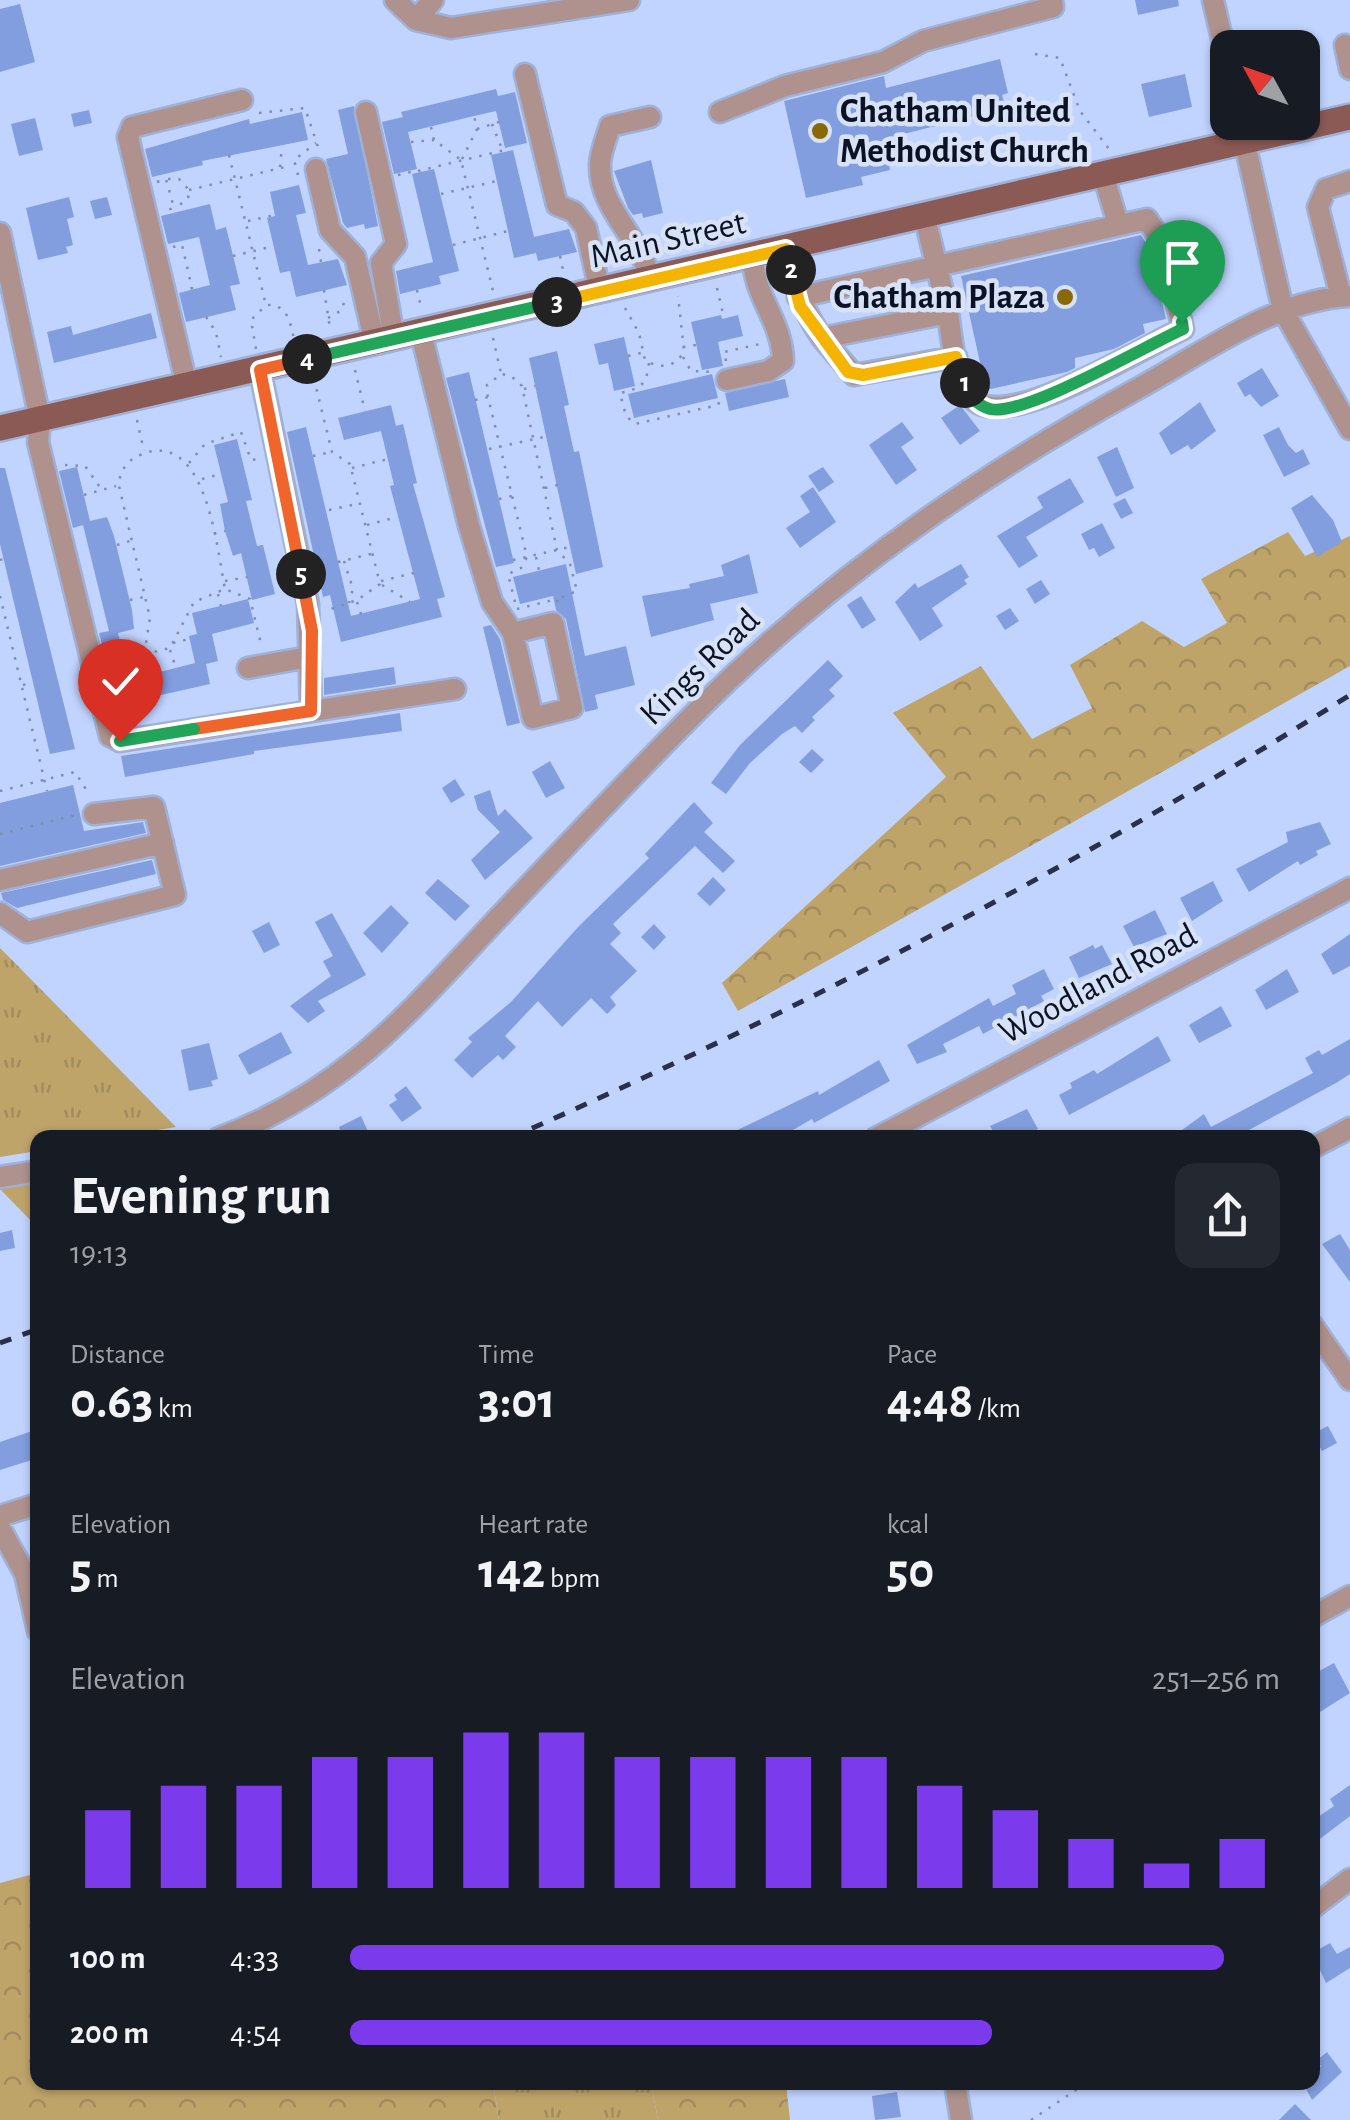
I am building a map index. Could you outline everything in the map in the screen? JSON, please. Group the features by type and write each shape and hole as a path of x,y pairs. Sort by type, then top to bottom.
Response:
{"main road":[{"name":"Main Street","path":"1320,121 1350,117"},
{"name":"Main Street","path":"0,428 187,386 258,360 384,341 421,323 600,292 925,218 1109,165 1214,140"}],"street":[{"path":"395,0 416,20 434,28 614,2"},
{"path":"416,20 433,0"},
{"path":"720,112 785,86 883,62 923,42 1053,7 1052,0"},
{"path":"1213,0 1220,30"},
{"path":"1346,44 1350,69"},
{"path":"524,74 557,204 574,212 586,228 600,292"},
{"path":"187,386 128,137 132,127 242,100"},
{"path":"366,112 396,244 380,263 384,341"},
{"path":"650,117 610,126 600,164 607,199 638,243 650,280"},
{"path":"1245,140 1283,310 1350,429"},
{"path":"1109,165 1118,224"},
{"path":"316,170 330,230 355,257 384,341"},
{"path":"1343,296 1318,207 1326,190 1350,181"},
{"path":"925,218 956,357 972,400 992,410 1025,406 1183,329"},
{"path":"798,296 1147,219 1162,242 1183,329 1197,356"},
{"path":"0,233 40,420 38,442 44,470 110,736 120,741 455,690"},
{"path":"786,249 798,296 822,338 854,375 956,357"},
{"path":"724,381 768,371 784,361 782,334 754,279 753,257"},
{"name":"Kings Road","path":"236,1130 294,1105 361,1059 702,706 857,570 1029,450 1283,310 1343,296"},
{"path":"822,338 948,313"},
{"path":"421,323 492,602 513,632 533,718 572,708 556,618 513,632"},
{"path":"0,345 24,342"},
{"path":"258,360 275,458 310,614 311,711"},
{"path":"257,667 309,657"},
{"path":"0,913 27,932 175,895 154,807 94,814"},
{"path":"0,880 163,843"},
{"name":"Woodland Road","path":"891,1130 1350,888"},
{"path":"1320,1144 1350,1128"},
{"path":"0,1177 30,1172"},
{"path":"1320,1337 1350,1380"},
{"path":"0,1516 30,1507"},
{"path":"0,1528 25,1574 30,1596"},
{"path":"1320,1613 1350,1596"},
{"path":"1320,1902 1350,1879"},
{"path":"955,2090 961,2120"}],"path":[{"path":"1035,54 1060,58 1080,111 1109,165"},
{"path":"242,100 264,116 305,108 321,151 316,170"},
{"path":"474,116 477,130"},
{"path":"461,160 477,130 499,122"},
{"path":"418,170 504,150 492,124"},
{"path":"431,127 434,140 461,160 495,297"},
{"path":"411,142 434,140"},
{"path":"280,168 282,146"},
{"path":"229,155 266,305"},
{"path":"188,190 292,166"},
{"path":"174,208 181,208 188,199 188,190 177,171"},
{"path":"166,179 180,179"},
{"path":"440,194 497,181"},
{"path":"246,222 275,215"},
{"path":"453,245 508,231"},
{"path":"233,256 274,246"},
{"path":"560,256 566,282"},
{"path":"717,288 724,318"},
{"path":"324,290 331,334"},
{"path":"417,290 421,323"},
{"path":"678,296 683,356 692,379"},
{"path":"258,360 251,320 266,305 274,304 288,314 295,342"},
{"path":"625,308 650,364 649,389"},
{"path":"206,317 216,332 221,358"},
{"path":"493,338 501,374"},
{"path":"647,382 620,393 626,416 635,424 718,405 724,381 724,352 770,342"},
{"path":"684,347 696,345"},
{"path":"628,356 644,352"},
{"path":"650,364 666,366 683,356"},
{"path":"355,370 365,412"},
{"path":"691,371 717,371 724,381"},
{"path":"501,374 488,385 488,397 526,557 521,568 508,574 516,609 513,632"},
{"path":"501,374 518,380 522,389 557,550 570,564 577,591 516,609"},
{"path":"314,379 332,452 351,469 380,583 410,602"},
{"path":"522,389 535,386"},
{"path":"475,400 488,397"},
{"path":"137,420 144,453"},
{"path":"188,464 205,444 241,432 252,460 275,458"},
{"path":"489,449 544,437"},
{"path":"313,456 332,452"},
{"path":"152,736 140,681 151,629 119,486 127,464 144,453 172,455 188,464 200,480 226,589"},
{"path":"351,469 388,459"},
{"path":"44,470 74,462 85,466 102,490"},
{"path":"200,480 221,474"},
{"path":"84,495 119,486"},
{"path":"544,488 558,486"},
{"path":"499,499 512,496"},
{"path":"329,510 360,503"},
{"path":"366,525 397,518"},
{"path":"213,534 225,531"},
{"path":"116,545 132,541"},
{"path":"513,560 570,548"},
{"path":"348,604 353,590 341,561 372,554"},
{"path":"536,555 540,570"},
{"path":"310,614 348,604 380,583 414,573"},
{"path":"224,582 246,576"},
{"path":"176,668 171,645 194,602 226,589 250,599 257,667"},
{"path":"217,592 220,606"},
{"path":"130,600 145,597"},
{"path":"0,598 48,791"},
{"path":"556,618 557,599"},
{"path":"357,600 361,614"},
{"path":"10,636 19,633"},
{"path":"124,659 145,657 190,639"},
{"path":"22,685 32,683"},
{"path":"34,736 43,733"},
{"path":"0,791 75,772 88,789 94,814 0,834"},
{"path":"1031,2120 1076,2090"}],"green space":[{"path":"1288,532 1305,556 1350,536 1350,666 738,1011 722,983 946,777 893,713 981,666 1032,739 1092,708 1070,665 1142,621 1184,647 1227,623 1201,579"},
{"path":"0,948 176,1127 30,1130 30,1152 0,1157"},
{"path":"30,1183 30,1220 0,1189"},
{"path":"30,1875 30,2090 494,2090 499,2120 0,2120 0,1883"},
{"path":"494,2090 652,2090 658,2120 499,2120"},
{"path":"652,2090 787,2090 790,2120 658,2120"}],"building":[{"path":"1135,0 1178,0 1179,6 1138,15"},
{"path":"20,4 35,62 0,72 0,9"},
{"name":"Chatham United Methodist Church","path":"1000,59 1008,93 1002,95 1006,108 884,139 890,170 861,177 863,185 806,198 784,101 884,76 886,88"},
{"path":"1185,74 1192,107 1149,117 1141,84"},
{"path":"496,89 498,96 515,92 527,143 505,148 496,111 474,116 408,132 417,169 394,174 382,122 403,117 401,112"},
{"path":"354,106 378,226 365,229 364,224 347,228 343,223 326,159 348,154 338,110"},
{"path":"89,110 92,123 74,127 71,114"},
{"path":"302,112 308,140 202,161 203,165 152,177 145,149 249,119 250,124"},
{"path":"35,118 43,150 19,156 11,124"},
{"path":"513,150 534,237 569,229 577,252 538,261 536,253 514,258 491,155"},
{"path":"651,160 663,213 643,218 642,213 633,215 628,208 614,171"},
{"path":"434,169 459,271 439,276 441,284 400,294 396,271 433,262 412,174"},
{"path":"299,185 306,213 296,215 308,265 338,259 347,285 296,297 290,271 280,273 267,218 275,216 270,192"},
{"path":"69,197 74,217 67,219 73,245 66,247 68,253 38,260 26,208"},
{"path":"107,197 112,215 95,219 90,201"},
{"path":"210,204 216,230 226,227 240,284 230,286 236,310 186,322 179,293 210,285 199,237 168,244 161,216"},
{"name":"Chatham Plaza","path":"1141,235 1149,248 1166,319 1143,324 1145,333 1114,349 1075,358 1075,368 1067,372 986,390 961,276"},
{"path":"151,313 157,338 54,363 47,332 71,326 73,335"},
{"path":"721,315 722,319 738,315 743,336 718,342 723,366 702,370 691,322"},
{"path":"624,337 635,386 614,391 608,363 599,365 594,344"},
{"path":"557,351 569,405 564,406 574,452 579,451 603,567 576,574 529,358"},
{"path":"1262,368 1279,396 1261,407 1250,394 1245,397 1237,383"},
{"path":"469,372 514,563 496,567 446,378"},
{"path":"712,374 718,398 634,418 628,394"},
{"path":"785,379 789,397 729,411 725,393"},
{"path":"1200,402 1216,431 1191,450 1188,445 1171,455 1159,433"},
{"path":"391,405 396,426 403,424 417,483 413,484 445,597 437,599 442,617 341,642 330,595 323,597 287,432 306,427 351,616 420,599 390,486 394,485 381,431 344,440 338,418"},
{"path":"960,405 980,431 960,445 941,418"},
{"path":"902,422 914,438 901,447 917,470 896,485 869,445"},
{"path":"1279,427 1288,445 1296,453 1303,449 1310,464 1284,477 1263,435"},
{"path":"237,439 252,500 246,501 257,546 263,545 275,594 252,600 241,553 233,556 225,531 220,504 228,502 214,445"},
{"path":"1117,447 1134,488 1116,497 1097,457"},
{"path":"77,467 90,521 107,517 114,536 134,629 118,633 129,680 195,663 189,636 197,634 192,613 248,599 254,623 212,634 218,661 206,664 210,684 117,705 99,633 109,631 83,525 73,528 59,471"},
{"path":"823,467 834,482 819,492 808,476"},
{"path":"0,468 5,468 75,749 50,754 0,544"},
{"path":"1070,478 1084,502 1026,537 1038,556 1019,568 997,536 1043,508 1037,497"},
{"path":"813,487 836,522 800,548 786,528 810,512 800,496"},
{"path":"1312,495 1333,520 1342,542 1317,557 1291,508"},
{"path":"1125,498 1133,513 1121,519 1113,504"},
{"path":"1102,523 1115,548 1099,557 1094,548 1089,550 1081,534"},
{"path":"749,554 758,593 710,604 714,620 651,637 642,596 690,588 689,584 724,576 721,565"},
{"path":"566,564 585,656 626,646 635,685 595,695 598,709 585,712 566,619 556,610 553,596 520,604 513,577"},
{"path":"961,564 969,577 964,580 967,584 932,608 943,626 920,641 895,602 915,583 918,588"},
{"path":"1041,580 1050,594 1035,604 1026,589"},
{"path":"861,596 876,620 862,629 847,605"},
{"path":"1010,608 1019,621 1005,630 996,616"},
{"path":"491,625 500,639 520,723 507,726 483,627"},
{"path":"828,660 843,676 829,690 835,696 812,717 815,720 802,733 795,726 782,734 750,763 726,794 711,783 740,745"},
{"path":"394,667 396,684 324,695 324,678"},
{"path":"400,713 402,731 254,751 125,777 121,756"},
{"path":"812,749 824,760 811,773 799,762"},
{"path":"550,761 565,788 546,798 532,772"},
{"path":"455,779 465,795 451,803 442,788"},
{"path":"73,785 84,831 143,822 146,833 0,866 0,803"},
{"path":"490,790 498,816 505,809 533,838 485,880 471,860 500,832 478,810 474,796"},
{"path":"694,802 713,823 704,832 735,861 723,873 695,846 613,924 621,933 610,944 637,971 610,997 616,1005 607,1014 591,998 562,1027 538,1001 505,1036 516,1047 503,1060 498,1055 472,1078 454,1060 472,1042 468,1038 511,1002 579,926 649,858 645,854"},
{"path":"1320,822 1331,844 1249,892 1236,869 1288,842 1286,832"},
{"path":"152,860 156,874 17,908 3,900 1,893"},
{"path":"713,877 726,890 710,906 697,894"},
{"path":"438,879 470,906 455,921 425,893"},
{"path":"1213,881 1223,901 1192,921 1180,898"},
{"path":"391,905 409,923 382,953 363,933"},
{"path":"1155,910 1167,934 1134,947 1123,926"},
{"path":"332,913 366,975 318,1001 325,1011 308,1023 290,1006 331,976 323,961 333,956 315,922"},
{"path":"269,922 280,945 264,953 252,931"},
{"path":"654,924 666,937 654,950 641,937"},
{"path":"1350,934 1350,966 1333,975 1321,954"},
{"path":"1093,945 1095,949 1102,945 1112,964 1079,978 1069,957"},
{"path":"1044,969 1054,989 1041,996 1044,1001 983,1034 979,1026 943,1044 947,1052 917,1064 907,1045 989,998 993,1006 1016,994 1012,985"},
{"path":"1287,969 1299,992 1266,1010 1255,990"},
{"path":"1221,1006 1232,1026 1199,1043 1189,1025"},
{"path":"281,1032 292,1053 249,1075 238,1055"},
{"path":"1158,1036 1171,1061 1069,1115 1059,1095 1072,1088 1070,1083 1094,1070 1097,1074"},
{"path":"1350,1039 1350,1074 1249,1130 1182,1130 1204,1114 1211,1127 1313,1073 1305,1058 1319,1050 1322,1055"},
{"path":"209,1043 218,1079 211,1081 213,1086 189,1091 181,1050"},
{"path":"879,1060 890,1081 814,1123 812,1119 793,1130 738,1130 818,1091 819,1095"},
{"path":"406,1086 422,1108 402,1122 389,1105"},
{"path":"1027,1109 1038,1129 992,1130 990,1126"},
{"path":"361,1116 367,1130 340,1130 339,1127"},
{"path":"12,1230 15,1248 0,1251 0,1233"},
{"path":"1340,1234 1350,1250 1350,1282 1322,1244"},
{"path":"1328,1426 1337,1443 1322,1451 1320,1430"},
{"path":"30,1432 30,1461 0,1470 0,1442"},
{"path":"1334,1663 1350,1693 1320,1712 1320,1671"},
{"path":"1350,1785 1350,1816 1320,1839 1320,1816 1334,1806 1330,1799"},
{"path":"1330,1943 1337,1954 1350,1947 1350,1968 1326,1983 1320,1970 1320,1949"},
{"path":"1327,2052 1342,2072 1312,2100 1306,2090 1320,2090 1320,2058"},
{"path":"897,2092 901,2117 875,2120 872,2096"},
{"path":"1295,2104 1311,2120 1279,2120"}],"railway":[{"path":"528,1130 726,1039 938,932 1147,817 1350,695"},
{"path":"0,1343 30,1332"}],"place":[{"name":"Chatham United Methodist Church","path":"820,131"},
{"name":"Chatham Plaza","path":"1065,297"}],"route":[{"path":"120,741 311,711 308,684 312,631 308,604 260,370 786,249 800,306 848,372 863,375 956,357 972,400 992,410 1025,406 1183,329 1182,322"}]}
